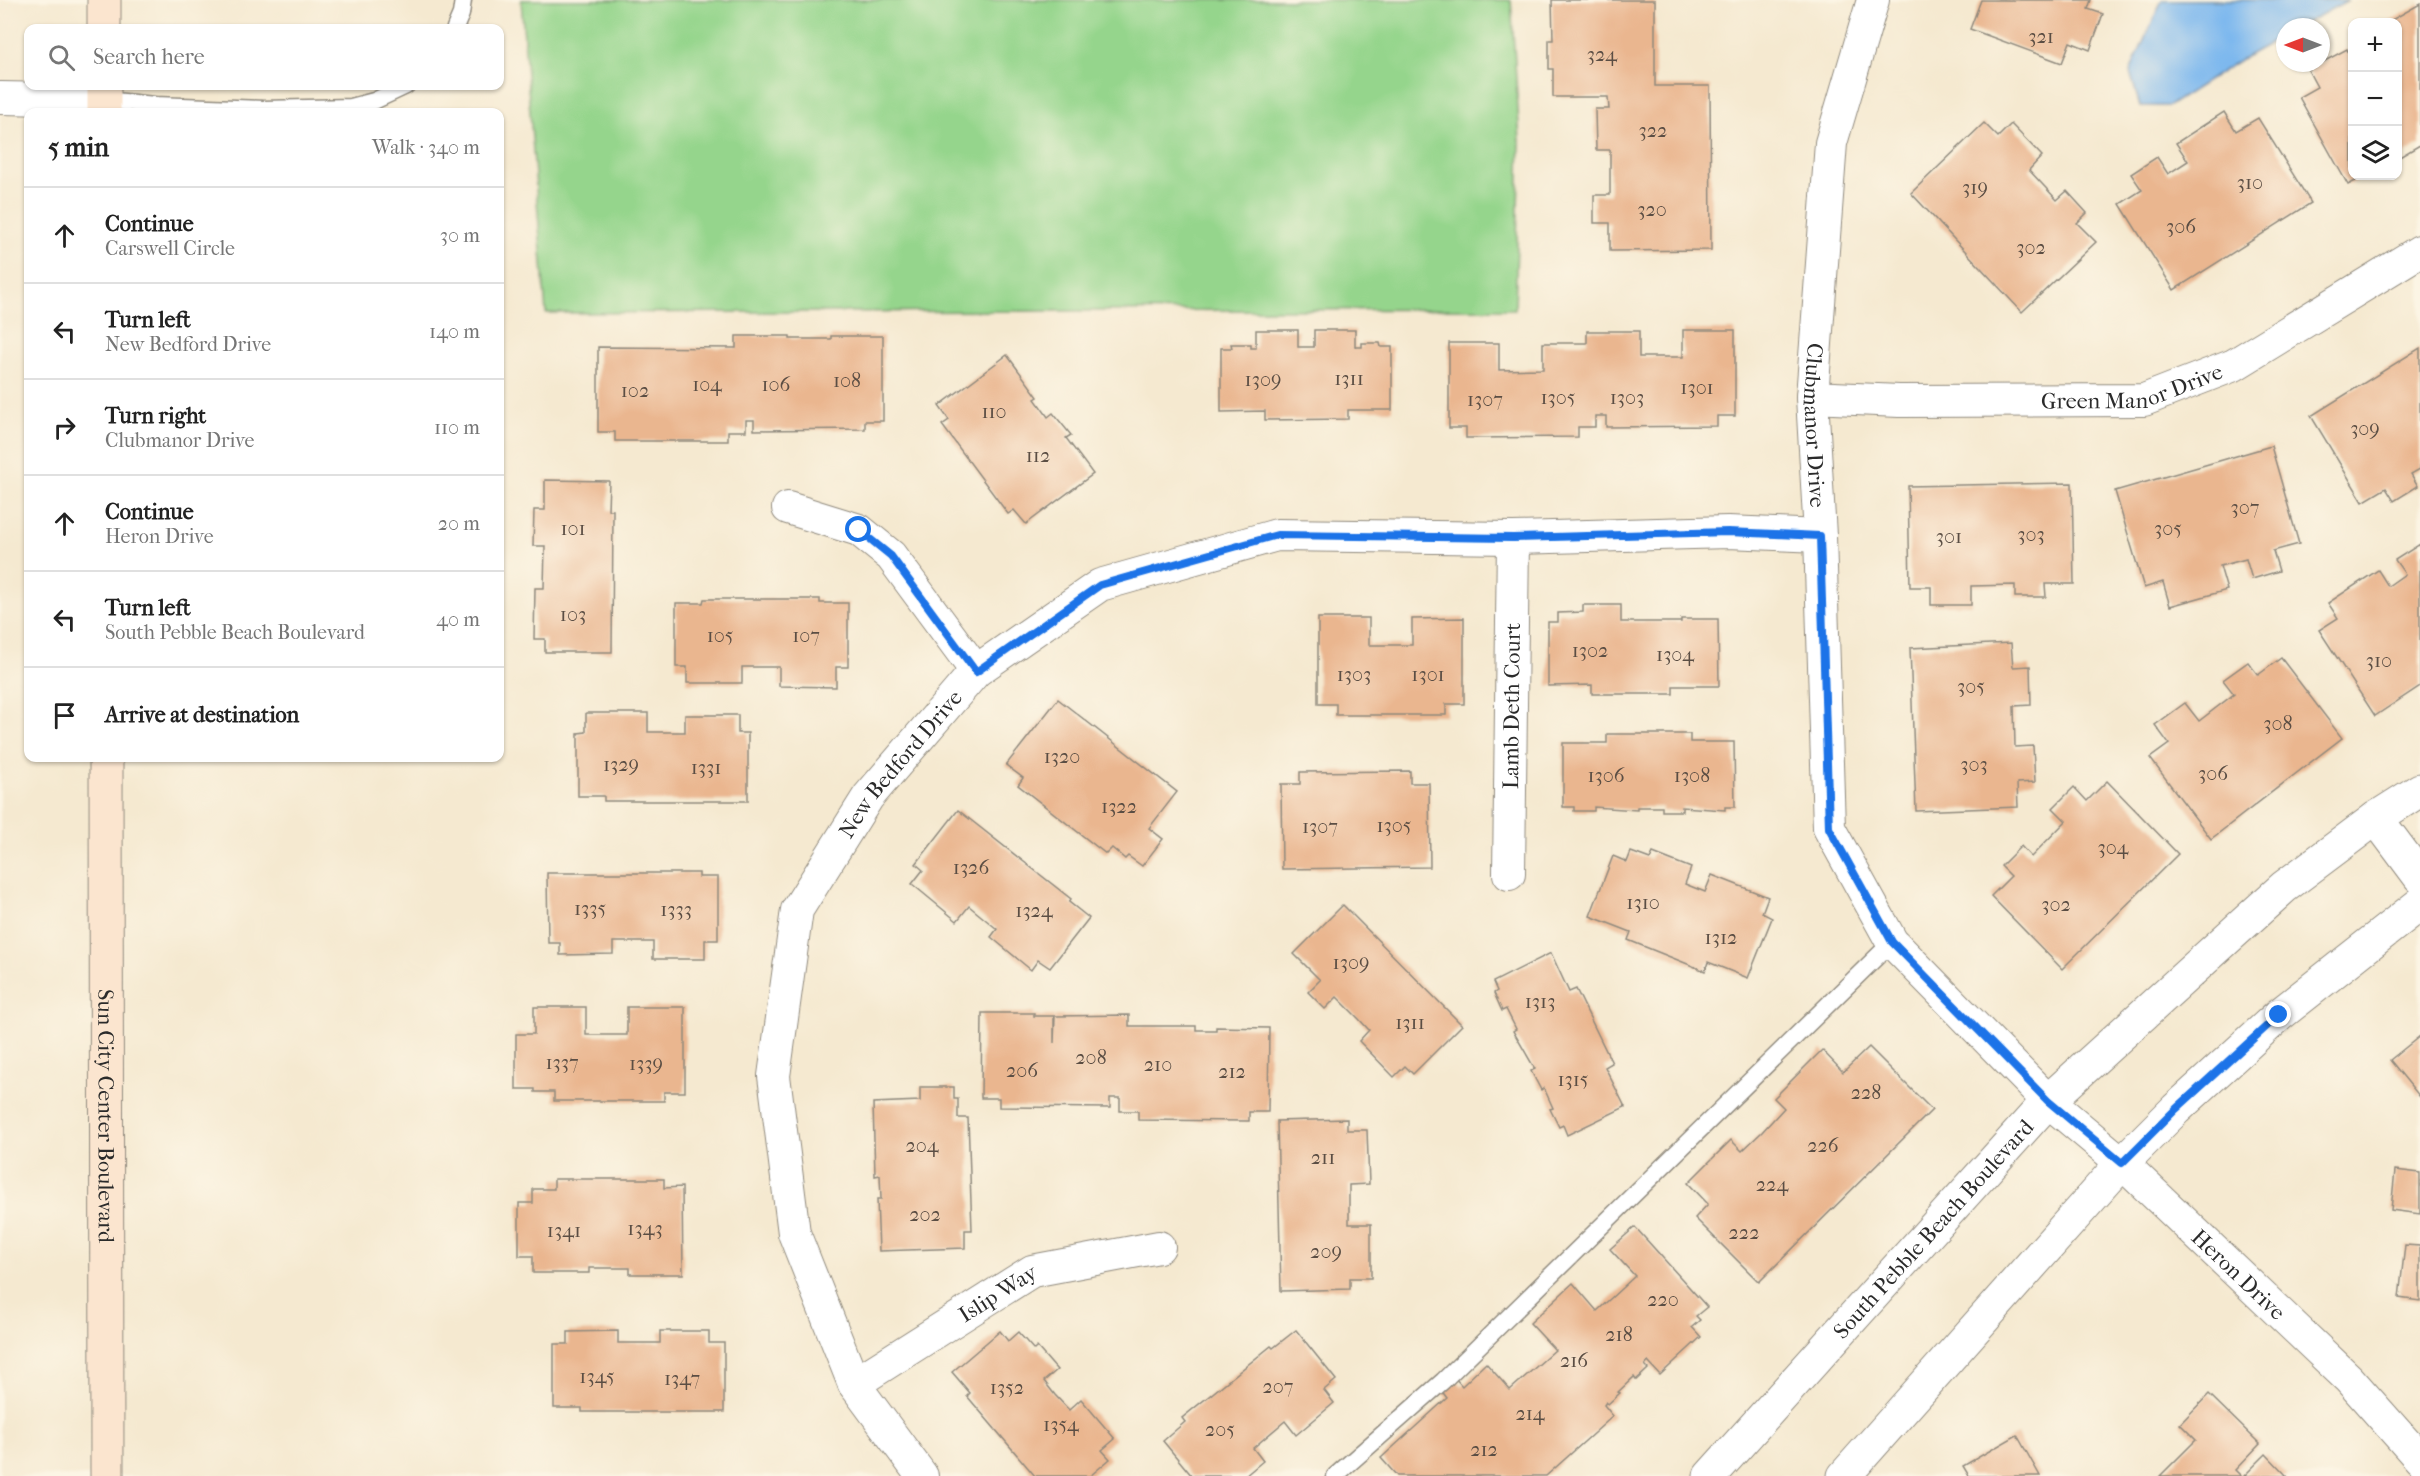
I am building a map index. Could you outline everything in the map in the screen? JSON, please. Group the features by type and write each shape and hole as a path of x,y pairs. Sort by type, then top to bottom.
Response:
{"main road":[{"path":"104,0 104,24"},
{"name":"Sun City Center Boulevard","path":"106,762 107,1476"}],"street":[{"name":"Clubmanor Drive","path":"1873,0 1831,143 1812,397 1820,536 1829,828 1892,942 2048,1101"},
{"path":"0,98 104,99"},
{"name":"Green Manor Drive","path":"1812,397 1899,401 2144,400 2234,365 2420,251"},
{"path":"788,508 859,530 891,556 976,672"},
{"name":"New Bedford Drive","path":"922,1476 854,1384 794,1233 774,1076 797,910 868,797 976,672 1100,585 1277,535 1513,538 1728,532 1820,536"},
{"name":"Lamb Deth Court","path":"1509,874 1513,538"},
{"name":"South Pebble Beach Boulevard","path":"1710,1476 2048,1101 2284,887 2376,819 2420,790"},
{"path":"2376,819 2420,877"},
{"path":"1844,1476 2122,1163 2176,1109 2279,1015 2420,904"},
{"name":"Heron Drive","path":"2048,1101 2122,1163 2349,1379 2420,1459"},
{"name":"Islip Way","path":"854,1384 1032,1271 1159,1247"}],"lane":[{"path":"457,24 463,0"},
{"path":"342,108 374,101 397,90"},
{"path":"104,99 155,105 237,108"},
{"path":"1335,1476 1443,1381 1892,942"}],"green space":[{"path":"521,0 1511,0 1520,142 1515,309 546,313"}],"water":[{"path":"2162,0 2348,0 2315,18 2276,18 2276,40 2240,60 2169,106 2140,106 2130,72"}],"building":[{"path":"1552,0 1655,0 1655,86 1710,86 1711,250 1610,251 1610,223 1594,223 1594,195 1610,195 1610,150 1596,150 1595,109 1609,109 1608,97 1553,97 1553,69 1549,69 1549,40 1553,40"},
{"path":"1981,0 2091,0 2088,9 2103,14 2090,50 2070,42 2062,63 1970,29"},
{"path":"2420,4 2420,145 2402,156 2402,18 2395,18"},
{"path":"2347,49 2348,180 2357,180 2348,185 2299,97 2317,87 2309,72 2330,72 2330,58"},
{"path":"2224,112 2236,131 2258,118 2311,203 2174,290 2120,204 2142,190 2131,174 2157,157 2168,174 2188,161 2176,143"},
{"path":"1984,123 1998,137 2011,124 2042,156 2029,170 2057,200 2067,191 2087,213 2077,223 2096,242 2022,312 1911,193"},
{"path":"1256,330 1298,330 1298,347 1314,347 1314,330 1355,330 1355,347 1362,347 1362,343 1380,343 1381,347 1392,347 1392,410 1348,410 1348,419 1265,420 1265,411 1221,412 1221,348 1232,348 1231,344 1251,344 1251,348 1256,348"},
{"path":"1683,330 1735,330 1735,416 1717,416 1717,426 1606,427 1606,416 1595,416 1595,427 1578,427 1578,437 1466,438 1466,428 1449,428 1449,343 1499,343 1499,370 1543,369 1543,343 1587,343 1587,331 1639,331 1639,357 1683,357"},
{"path":"736,336 831,339 831,336 883,336 883,421 865,421 865,429 754,430 754,420 746,420 746,431 728,431 728,441 615,441 615,432 598,432 598,347 736,348"},
{"path":"2420,348 2420,469 2411,474 2418,486 2394,501 2386,488 2363,502 2311,416"},
{"path":"1007,355 1038,397 1035,399 1048,417 1053,413 1071,435 1066,438 1093,474 1026,524 1014,510 1008,514 942,425 949,420 939,406"},
{"path":"2271,446 2299,544 2273,551 2279,571 2252,579 2246,559 2220,566 2227,590 2170,606 2163,582 2144,588 2115,491"},
{"path":"545,480 609,481 608,510 613,510 612,652 545,652 545,639 534,639 535,588 544,588 545,546 533,546 534,510 545,510"},
{"path":"2072,483 2074,584 2045,584 2046,597 2015,597 2015,585 1971,586 1971,605 1931,605 1931,587 1910,587 1908,486"},
{"path":"2420,544 2420,686 2375,716 2319,630 2338,618 2328,603 2378,570 2388,586 2405,574 2395,560"},
{"path":"704,599 820,599 820,603 848,603 848,667 836,667 836,687 779,686 779,667 742,667 742,683 687,683 687,667 676,667 676,603 703,603"},
{"path":"1583,605 1621,605 1621,622 1681,622 1681,619 1718,619 1719,686 1673,686 1673,694 1592,694 1592,685 1548,686 1548,622 1558,622 1558,613 1583,612"},
{"path":"1318,618 1369,618 1369,645 1412,645 1412,619 1464,618 1464,704 1446,704 1446,715 1336,715 1336,704 1318,704"},
{"path":"2011,643 2013,667 2030,666 2031,705 2014,706 2015,747 2033,746 2035,782 2017,783 2018,807 1916,811 1910,648"},
{"path":"2281,658 2342,738 2211,839 2150,758 2169,744 2155,725 2185,703 2199,721 2234,694 2223,680 2248,662 2258,675"},
{"path":"1058,699 1177,792 1149,828 1163,839 1142,866 1128,856 1125,859 1112,848 1106,854 1018,785 1023,778 1006,765"},
{"path":"586,713 648,713 648,732 685,732 685,715 738,715 738,733 748,733 748,801 604,801 604,796 578,796 578,733 586,732"},
{"path":"1607,734 1690,734 1690,742 1734,742 1735,807 1725,807 1725,810 1682,807 1682,811 1662,811 1662,807 1637,807 1637,810 1594,807 1594,811 1574,811 1574,807 1563,807 1563,743 1607,743"},
{"path":"1410,771 1410,783 1429,783 1430,867 1282,869 1281,784 1300,784 1300,772"},
{"path":"2107,781 2178,854 2062,969 1991,896 2011,876 2001,866 2021,846 2031,857 2066,821 2053,808 2074,787 2087,801"},
{"path":"958,810 1071,899 1069,902 1089,918 1050,968 1038,960 1031,970 991,937 997,929 969,906 957,921 912,884 923,870 916,864"},
{"path":"1631,852 1650,859 1653,853 1691,868 1685,884 1705,892 1712,875 1768,897 1762,913 1772,918 1748,978 1708,962 1705,971 1628,940 1631,932 1590,916 1613,856 1627,862"},
{"path":"547,873 699,873 699,877 718,877 718,940 705,940 705,959 653,959 653,942 613,942 613,954 560,955 560,943 548,943"},
{"path":"1343,905 1462,1025 1413,1074 1405,1066 1394,1077 1359,1041 1369,1030 1337,997 1325,1009 1308,992 1320,980 1294,954"},
{"path":"1551,953 1569,992 1576,989 1612,1063 1605,1067 1625,1107 1567,1135 1563,1125 1559,1127 1550,1109 1553,1108 1544,1088 1541,1090 1531,1071 1535,1069 1513,1031 1516,1029 1506,1009 1502,1011 1494,993 1497,991 1493,982"},
{"path":"534,1007 586,1007 586,1035 627,1035 627,1007 685,1007 685,1092 664,1092 664,1101 554,1101 554,1092 516,1089 516,1034 534,1034"},
{"path":"982,1013 1034,1013 1034,1016 1054,1016 1054,1043 1055,1016 1129,1015 1129,1026 1196,1026 1196,1030 1216,1030 1216,1027 1269,1028 1268,1112 1249,1112 1249,1121 1138,1120 1138,1111 1120,1111 1120,1098 1110,1098 1110,1108 999,1107 999,1098 981,1098"},
{"path":"2420,1036 2420,1097 2390,1060"},
{"path":"1869,1047 1932,1110 1759,1282 1695,1218 1708,1204 1688,1183 1731,1140 1742,1151 1762,1132 1784,1108 1774,1098 1822,1050 1843,1072"},
{"path":"920,1087 954,1087 954,1099 958,1099 958,1118 968,1118 972,1230 965,1230 965,1248 879,1251 877,1199 881,1199 880,1175 875,1176 873,1103 920,1101"},
{"path":"1347,1119 1347,1130 1367,1130 1369,1184 1349,1185 1349,1224 1371,1224 1371,1278 1350,1278 1350,1289 1281,1291 1277,1121"},
{"path":"2395,1170 2420,1173 2420,1214 2391,1210"},
{"path":"554,1179 664,1179 664,1188 682,1187 683,1274 630,1274 630,1268 589,1268 589,1273 533,1273 533,1256 519,1256 519,1203 533,1203 533,1189 554,1189"},
{"path":"1635,1227 1707,1307 1696,1316 1700,1320 1692,1327 1701,1337 1660,1375 1648,1362 1645,1366 1648,1369 1636,1380 1634,1377 1618,1392 1620,1393 1604,1405 1613,1416 1546,1476 1397,1476 1381,1458 1447,1398 1441,1390 1455,1378 1462,1386 1486,1363 1510,1390 1555,1350 1530,1323 1573,1283 1597,1311 1635,1276 1610,1249"},
{"path":"2405,1245 2420,1246 2420,1301 2399,1298"},
{"path":"1296,1330 1336,1380 1324,1390 1334,1403 1296,1435 1285,1421 1253,1448 1263,1461 1245,1476 1192,1476 1163,1441 1185,1422 1182,1418 1271,1346 1273,1348"},
{"path":"618,1331 618,1343 660,1343 660,1331 709,1331 709,1343 724,1343 724,1412 582,1412 582,1408 554,1408 554,1344 568,1344 568,1332"},
{"path":"1000,1331 1008,1341 1018,1332 1034,1350 1037,1347 1057,1370 1044,1381 1055,1395 1069,1410 1081,1399 1115,1439 1102,1450 1110,1459 1090,1476 1035,1476 967,1396 970,1393 952,1372"},
{"path":"2209,1394 2260,1444 2235,1470 2241,1476 2160,1476 2196,1440 2180,1424"},
{"path":"2017,1435 2040,1476 1969,1476 1963,1466"},
{"path":"2266,1454 2287,1476 2244,1476"}],"route":[{"path":"859,530 891,556 976,672 1100,585 1277,535 1513,538 1728,532 1820,536 1829,828 1892,942 2048,1101 2122,1163 2176,1109 2279,1015"}]}
